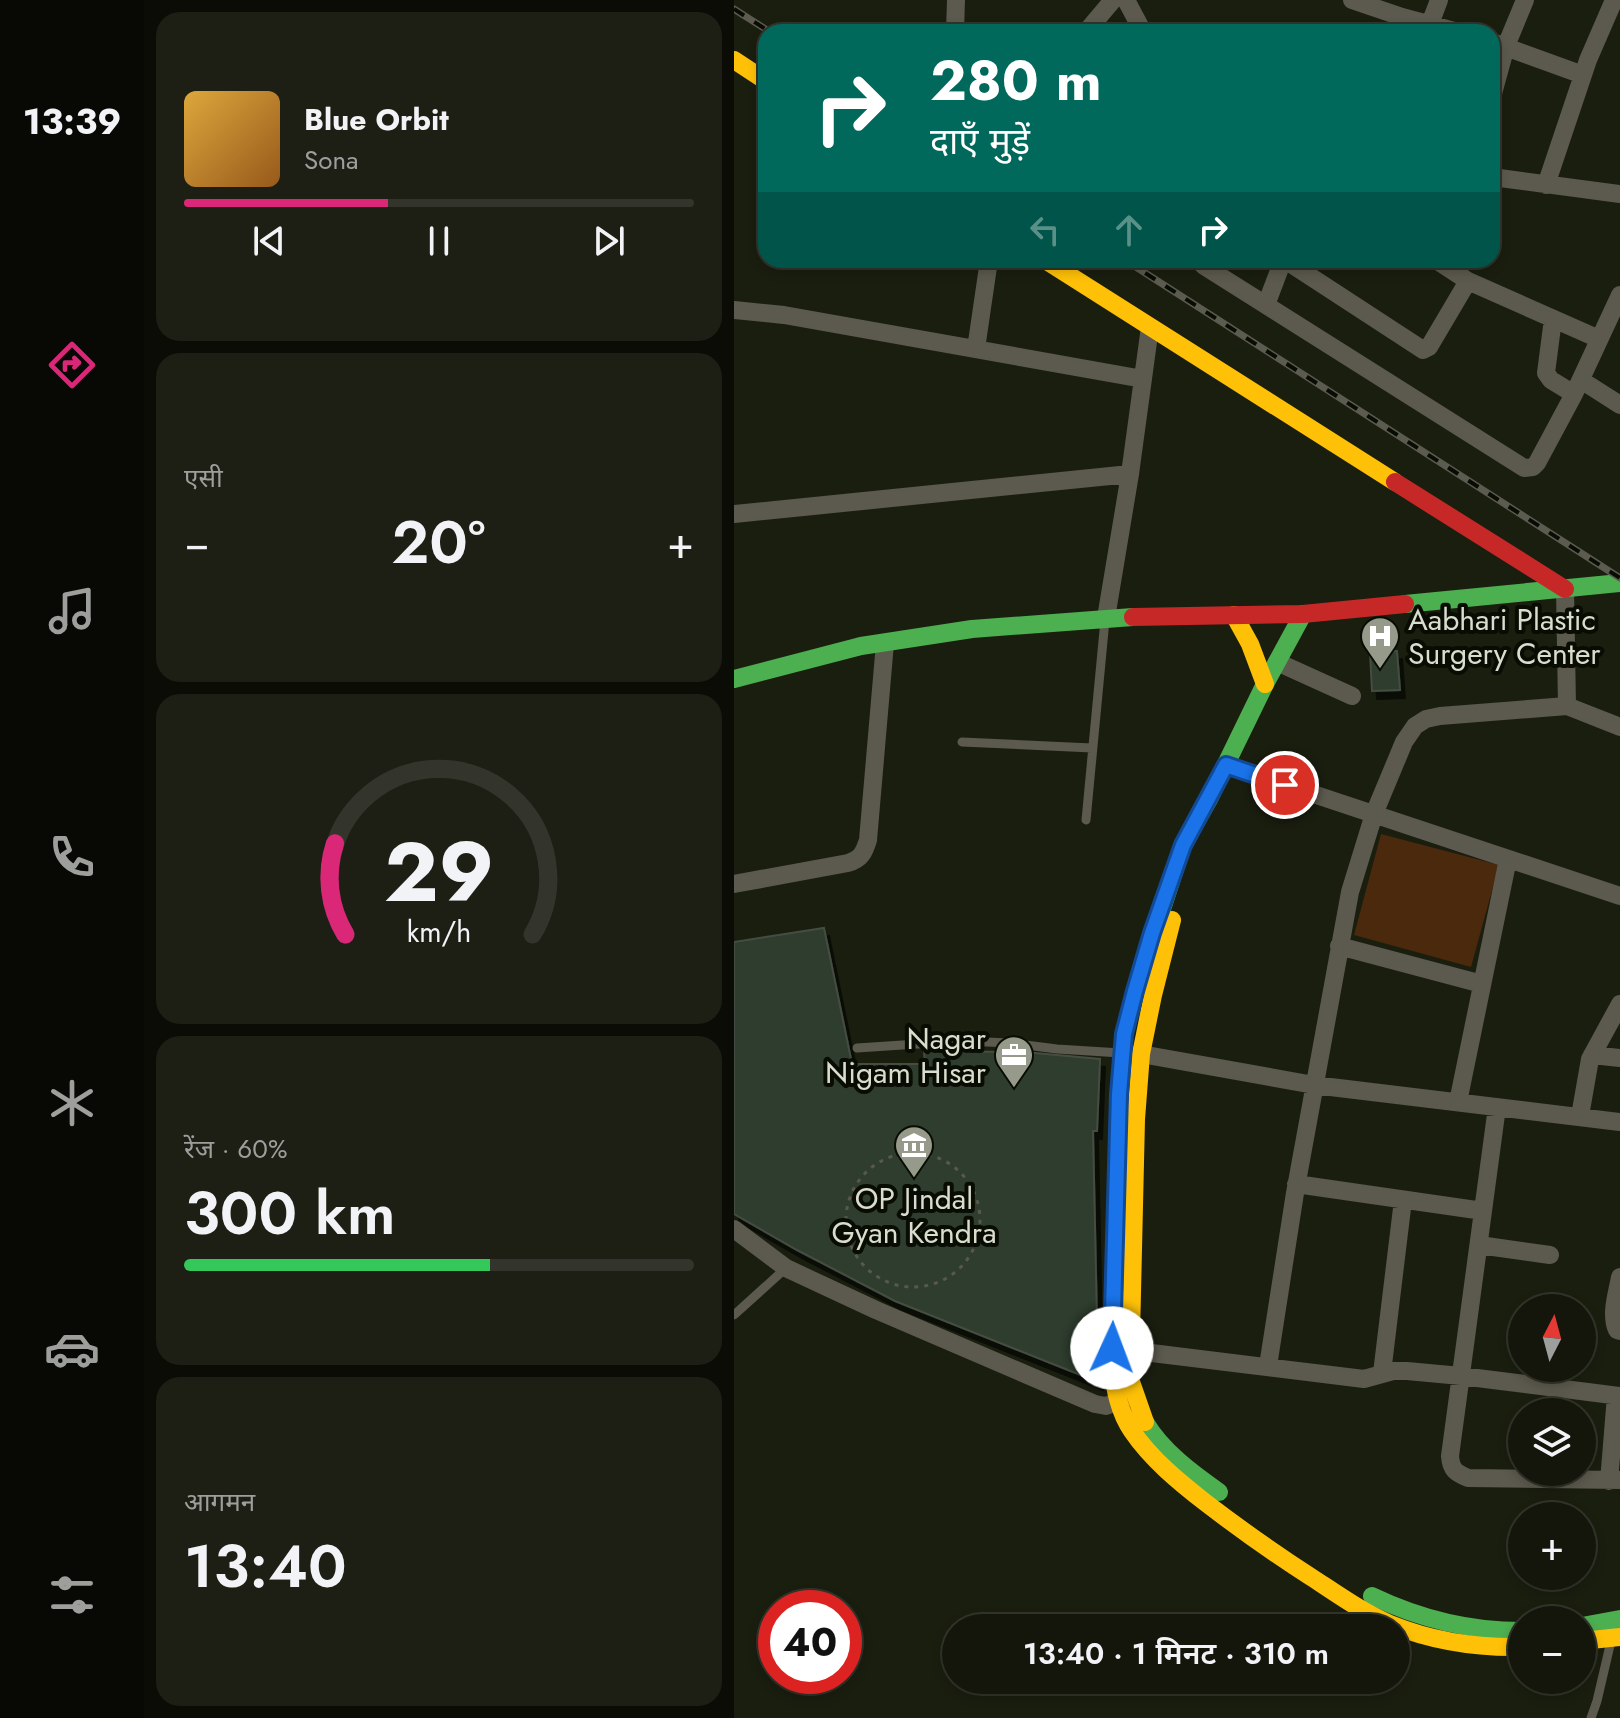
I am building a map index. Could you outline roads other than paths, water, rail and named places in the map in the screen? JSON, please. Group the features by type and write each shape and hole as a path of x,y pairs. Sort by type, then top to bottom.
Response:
{"street":[{"path":"955,24 956,0"},
{"path":"1093,24 1113,0"},
{"path":"1126,0 1139,24"},
{"path":"1352,0 1400,24 1430,24 1439,0"},
{"path":"1500,42 1525,0"},
{"path":"1546,185 1583,75 1614,0"},
{"path":"1500,44 1583,75"},
{"path":"734,60 758,76"},
{"path":"1500,178 1620,194"},
{"path":"976,349 988,268"},
{"path":"1058,268 1565,589"},
{"path":"1207,268 1524,468 1537,463 1618,307"},
{"path":"1266,305 1281,268"},
{"path":"1296,268 1423,350 1429,347 1468,281"},
{"path":"1448,268 1468,281 1599,339"},
{"path":"734,310 784,315 1143,379"},
{"path":"1553,319 1546,373 1551,380 1620,405"},
{"path":"1106,618 1150,327"},
{"path":"734,514 1130,474"},
{"path":"734,679 861,646 972,629 1106,618 1303,614 1620,583"},
{"path":"1565,589 1567,706"},
{"path":"1303,614 1209,799 1174,911 1153,995 1119,1094 1112,1348 1115,1390 1138,1406 1150,1430 1172,1453 1313,1564 1391,1606 1470,1629 1508,1630"},
{"path":"1234,615 1250,644 1265,684"},
{"path":"734,884 848,863 859,859 865,851 885,643"},
{"path":"1277,662 1352,696"},
{"path":"1268,1366 1296,1184 1350,892 1374,814 1404,742 1415,726 1426,719 1567,706 1620,727"},
{"path":"1226,765 1620,896"},
{"path":"1458,1102 1508,859"},
{"path":"1339,946 1482,984"},
{"path":"1580,1116 1592,1055 1620,1004"},
{"path":"1131,1053 1314,1085 1620,1122"},
{"path":"1131,1053 1136,1119 1130,1379 1126,1397 1129,1427 1151,1457 1179,1482 1266,1548 1359,1608 1400,1628 1445,1640 1508,1648"},
{"path":"1592,1055 1620,1058"},
{"path":"1112,1348 1364,1379 1382,1373 1407,1371 1461,1376 1618,1396 1614,1481 1468,1478 1456,1473 1451,1466 1450,1456 1461,1376 1479,1245 1497,1107"},
{"path":"1296,1184 1483,1211"},
{"path":"1382,1373 1403,1200"},
{"path":"734,1229 786,1268 1095,1404 1106,1406 1126,1397"},
{"path":"1479,1245 1550,1255"},
{"path":"1620,1277 1614,1324 1620,1331"},
{"path":"1596,1623 1620,1619"},
{"path":"1596,1639 1616,1637"}],"lane":[{"path":"1086,820 1106,618"},
{"path":"962,742 1092,748"},
{"path":"857,1048 963,1041 1131,1053"},
{"path":"734,1315 786,1268"},
{"path":"1591,1718 1616,1637"}],"railway":[{"path":"734,9 758,24"},
{"path":"1137,268 1620,578"}],"place":[{"name":"Aabhari Plastic Surgery Center","path":"1380,670"},
{"name":"Nagar Nigam Hisar","path":"1014,1089"},
{"name":"OP Jindal Gyan Kendra","path":"914,1179"}]}
